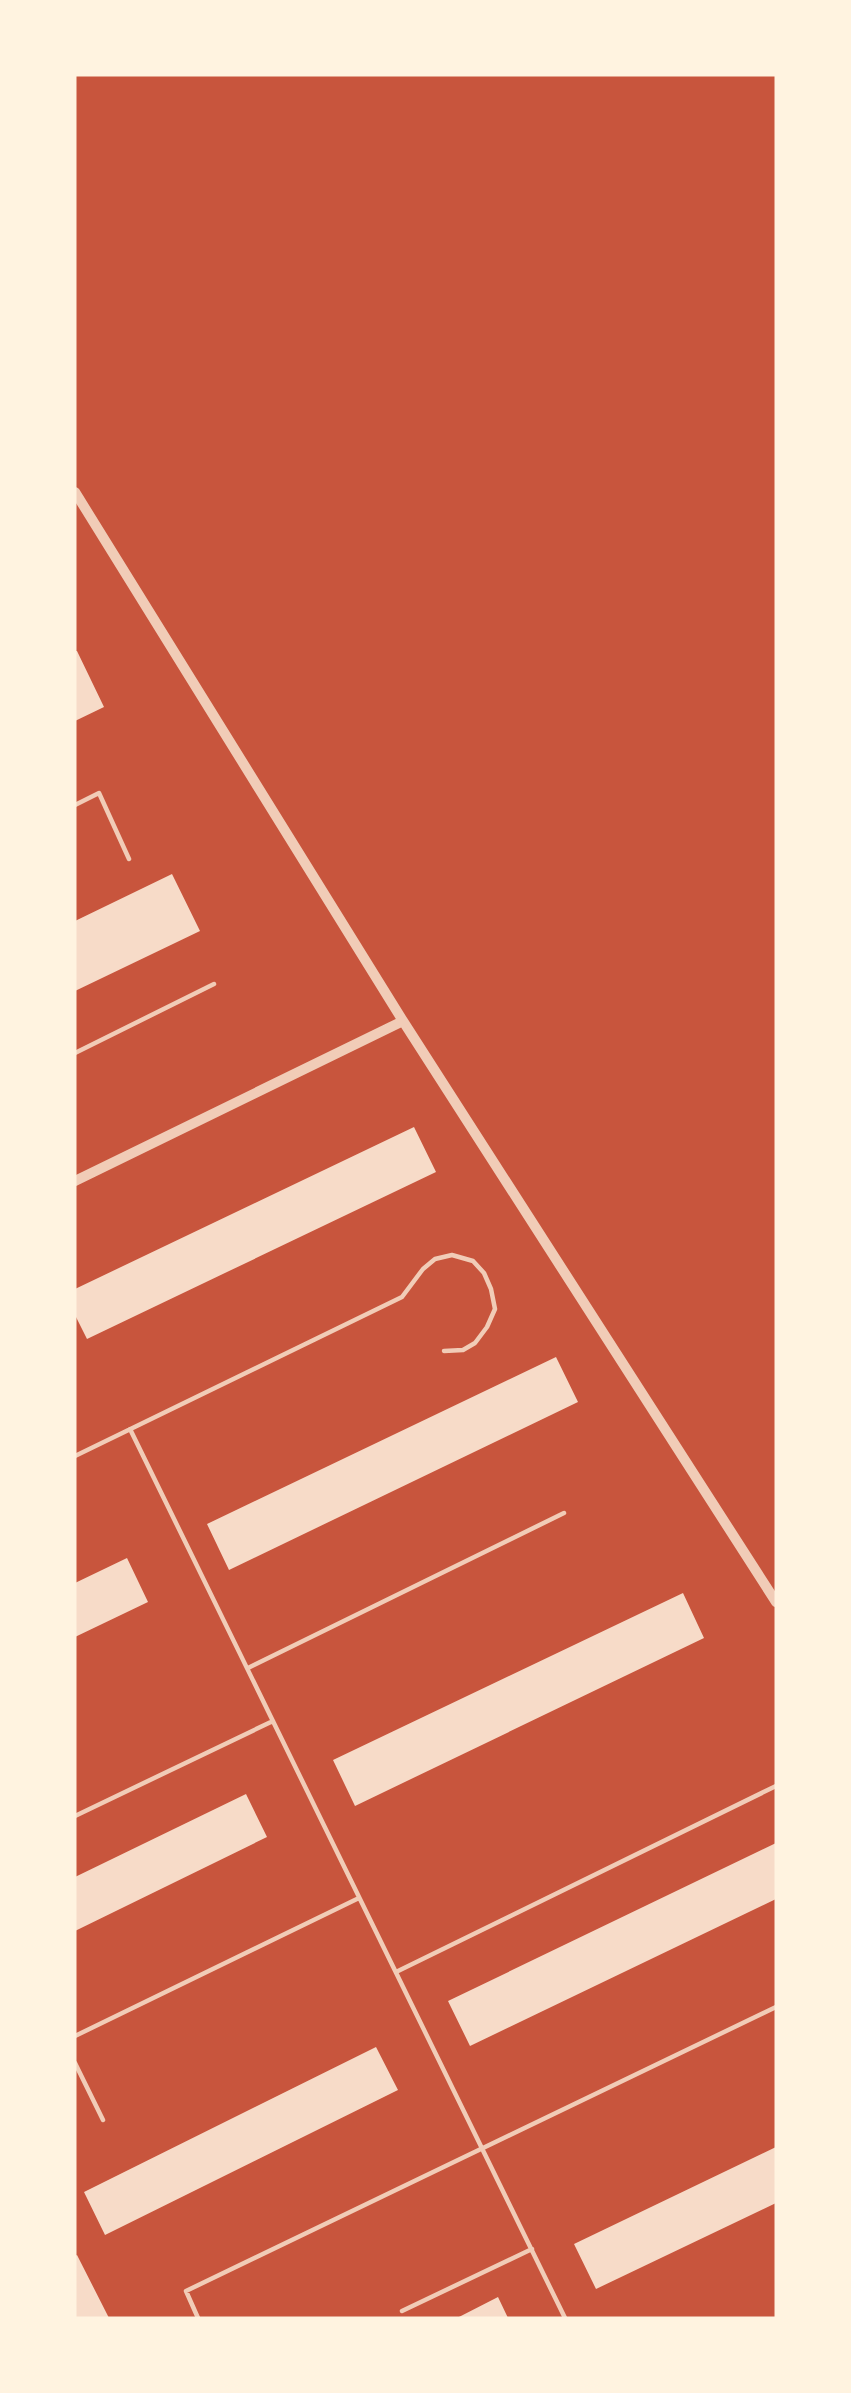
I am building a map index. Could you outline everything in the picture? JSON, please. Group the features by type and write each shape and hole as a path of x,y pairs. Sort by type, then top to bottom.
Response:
{"street":[{"path":"75,492 403,1021 776,1602"},
{"path":"75,1181 403,1021"}],"lane":[{"path":"75,805 99,794 129,859"},
{"path":"75,1053 214,984"},
{"path":"75,1456 402,1297 423,1269 435,1259 452,1255 473,1261 484,1273 491,1289 495,1310 487,1327 475,1343 463,1350 444,1351"},
{"path":"130,1429 565,2318"},
{"path":"248,1668 564,1513"},
{"path":"75,1816 273,1721"},
{"path":"396,1972 776,1786"},
{"path":"75,2036 359,1898"},
{"path":"198,2318 186,2291 776,2007"},
{"path":"75,2063 103,2120"},
{"path":"402,2312 532,2249"}],"building":[{"path":"75,651 104,707 75,721"},
{"path":"172,874 200,931 75,991 75,921"},
{"path":"414,1127 436,1172 87,1339 75,1315 75,1289"},
{"path":"556,1357 578,1402 229,1570 207,1524"},
{"path":"127,1558 148,1602 75,1637 75,1583"},
{"path":"683,1593 704,1638 355,1806 333,1760"},
{"path":"246,1794 267,1837 75,1931 75,1877"},
{"path":"776,1843 776,1899 470,2046 448,2001"},
{"path":"376,2047 398,2090 105,2235 84,2192"},
{"path":"776,2147 776,2203 596,2289 574,2244"},
{"path":"77,2255 109,2318 75,2318 75,2256"},
{"path":"498,2297 508,2318 457,2318"}]}
